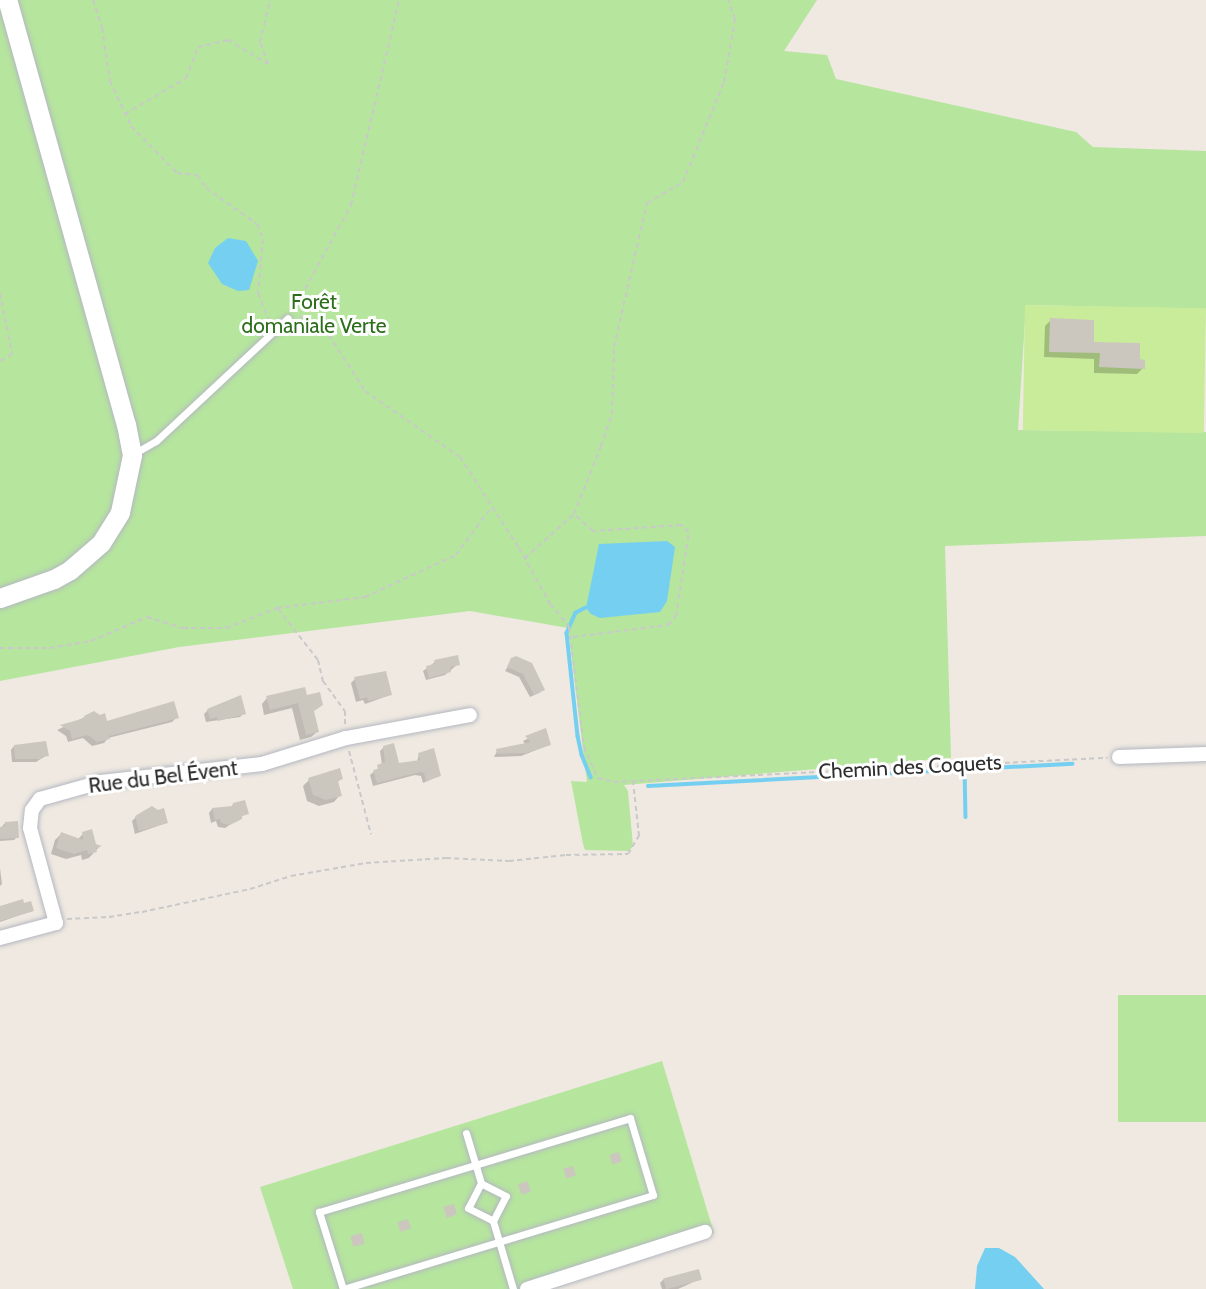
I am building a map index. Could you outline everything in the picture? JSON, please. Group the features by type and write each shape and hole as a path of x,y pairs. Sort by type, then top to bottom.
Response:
{"main road":[{"path":"0,598 54,579 70,570 101,542 120,512 132,455 123,414 7,0"}],"street":[{"name":"Rue du Bel Évent","path":"57,923 30,828 32,810 40,799 101,782 262,764 346,738 470,715"},
{"path":"1119,757 1206,754"},
{"path":"0,938 57,923"},
{"path":"527,1289 705,1232"}],"lane":[{"path":"132,455 156,441 291,315"},
{"path":"630,1118 653,1195 499,1241 343,1289 319,1212 630,1118"},
{"path":"466,1133 481,1183 506,1196 494,1221 513,1289"},
{"path":"481,1183 468,1208 494,1221"}],"path":[{"path":"93,0 102,29 110,81 131,126 161,160 177,173 197,175 206,188 257,224 262,239 258,293 275,330"},
{"path":"124,114 186,78 198,47 228,40 268,64 260,42 270,0"},
{"path":"399,0 351,205 291,315 329,335 365,391 460,457 550,604 569,627 572,637 668,625 676,616 690,532 681,525 593,531 574,514"},
{"path":"524,558 574,514 612,414 614,347 647,203 683,182 724,82 735,19 728,0"},
{"path":"0,293 12,354 0,361"},
{"path":"0,648 50,648 91,641 147,617 183,628 226,628 277,608 365,597 456,555 491,507"},
{"path":"277,608 318,660 323,681 345,711 346,738 371,834"},
{"name":"Chemin des Coquets","path":"572,637 585,753 598,778 614,782 1119,757"},
{"path":"57,923 74,916 109,917 142,912 291,876 366,863 409,858 509,861 566,855 628,854 639,836 633,781"}],"green space":[{"name":"Forêt domaniale Verte","path":"0,0 817,0 784,51 827,55 836,79 1076,132 1093,147 1206,151 1206,309 1026,305 1018,430 1206,432 1206,536 945,546 951,758 624,785 628,791 633,846 629,851 585,850 583,844 571,781 587,782 568,628 470,611 179,647 0,681"},
{"path":"1025,305 1206,308 1204,433 1023,430"},
{"path":"1118,995 1206,995 1206,1122 1118,1122"},
{"path":"662,1061 714,1233 527,1289 293,1289 260,1187"}],"water":[{"path":"228,238 246,241 258,261 249,290 238,291 222,284 208,263 215,248"},
{"path":"667,541 675,547 667,601 660,612 600,618 591,614 586,608 599,544"},
{"path":"985,1248 999,1248 1015,1257 1044,1289 975,1289 977,1266"}],"building":[{"path":"1050,318 1094,320 1094,342 1140,343 1140,359 1145,360 1145,369 1099,367 1100,353 1049,352"},
{"path":"458,655 460,665 450,667 451,672 429,678 426,666 435,664 434,660"},
{"path":"516,656 532,663 545,690 534,695 523,674 507,667 511,658"},
{"path":"386,671 392,695 368,701 367,697 360,699 354,677"},
{"path":"305,687 307,695 320,692 323,705 314,711 319,732 306,735 298,703 270,710 266,696"},
{"path":"241,695 246,714 218,721 217,717 210,719 207,709"},
{"path":"174,701 179,718 109,736 110,739 97,742 88,735 72,739 70,731 60,725 85,718 84,716 94,711 100,715 105,713 107,721"},
{"path":"546,728 551,745 526,753 497,754 496,749 531,742 525,736"},
{"path":"46,741 49,756 41,759 15,759 14,745"},
{"path":"394,743 399,763 420,760 418,753 434,748 441,776 426,781 424,773 420,772 377,783 373,770 385,762 383,746"},
{"path":"340,768 343,779 338,781 342,796 326,800 313,795 308,778"},
{"path":"245,800 249,814 242,816 242,819 230,825 221,823 220,819 215,820 212,808 232,806 233,803"},
{"path":"152,806 158,810 164,808 168,823 139,831 135,816"},
{"path":"18,821 19,838 0,839 0,827 5,826 5,822"},
{"path":"92,829 96,844 102,846 96,848 97,852 88,854 87,850 74,854 56,848 61,832 83,840 82,832"},
{"path":"23,899 24,903 31,901 34,911 0,921 0,906"},
{"path":"619,1152 622,1162 612,1164 609,1155"},
{"path":"573,1166 576,1176 566,1178 563,1169"},
{"path":"527,1181 531,1191 522,1195 518,1185"},
{"path":"454,1204 457,1214 447,1218 443,1207"},
{"path":"408,1219 411,1229 400,1232 397,1222"},
{"path":"362,1233 365,1244 353,1247 350,1236"},
{"path":"699,1269 702,1280 666,1289 663,1279"}],"waterway":[{"path":"586,608 576,613 567,633 578,736 591,777"},
{"path":"648,786 1072,764"},
{"path":"965,767 966,817"}]}
